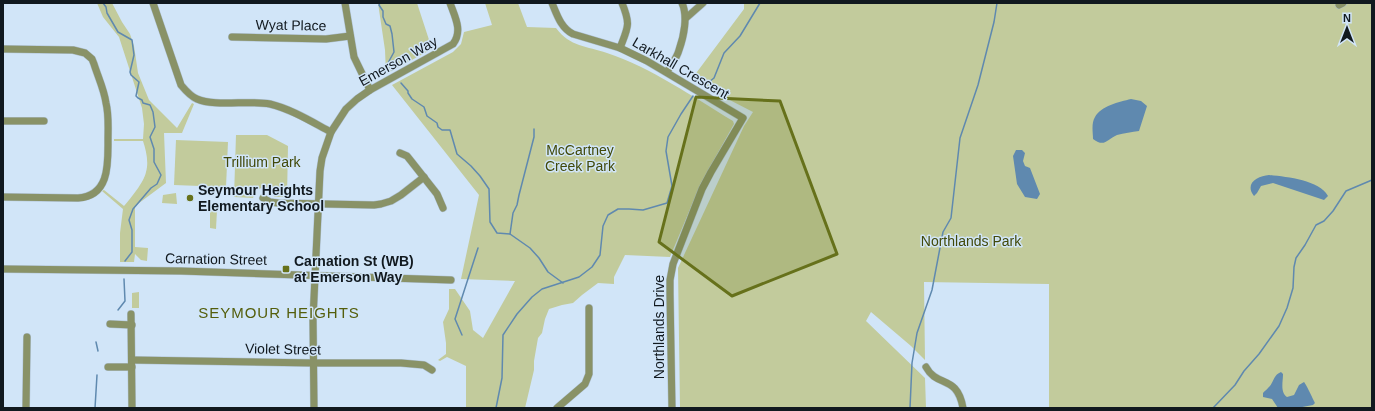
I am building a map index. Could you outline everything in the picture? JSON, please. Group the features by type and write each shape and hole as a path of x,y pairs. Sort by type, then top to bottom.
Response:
{"street":[{"path":"153,3 181,85 195,99 206,101 269,104 280,107 331,132"},
{"path":"345,3 356,63 370,90"},
{"name":"Emerson Way","path":"314,408 313,319 322,158 331,132 346,109 357,99 370,90 446,48 457,39 458,29 450,3"},
{"name":"Larkhall Crescent","path":"552,3 559,19 567,31 620,48 647,61 743,118"},
{"path":"620,48 628,26 627,16 622,3"},
{"path":"667,72 679,50 686,18 682,3"},
{"path":"686,18 703,3"},
{"name":"Wyat Place","path":"232,37 326,39 350,36"},
{"path":"3,49 73,50 85,53 92,59 94,64 106,102 108,120 107,174 104,181 95,192 84,198 3,197"},
{"name":"Northlands Drive","path":"672,408 670,294 672,268 678,248 702,189 743,118"},
{"path":"3,121 44,121"},
{"path":"400,153 407,156 424,177 437,194 443,208"},
{"path":"263,198 270,202 278,203 374,205 391,201 424,177"},
{"name":"Carnation Street","path":"3,269 181,271 451,280"},
{"path":"557,408 585,384 588,378 589,308"},
{"path":"131,314 132,408"},
{"path":"110,324 132,325"},
{"path":"26,408 27,337"},
{"name":"Violet Street","path":"132,360 313,364 401,363 424,366 432,370"},
{"path":"108,367 132,367"},
{"path":"926,367 938,379 954,387 959,394 963,408"}],"highlighted area":[{"path":"696,97 780,101 837,254 732,296 659,242"}],"green space":[{"path":"97,3 112,3 130,34 134,46 138,73 149,100 177,128 192,103 194,104 182,133 164,133 166,183 135,206 135,247 148,248 147,261 141,260 135,254 134,262 120,262 120,233 123,209 102,191 104,190 124,206 134,194 145,176 147,160 143,141 114,141 114,139 143,139 144,124 142,108 119,37 103,17"},
{"path":"378,3 417,3 432,49 386,74 385,50"},
{"name":"McCartney Creek Park","path":"485,3 518,3 527,27 556,28 567,39 579,45 624,59 687,93 733,121 734,124 701,183 670,257 625,255 614,277 614,284 598,283 573,303 549,309 542,333 538,338 534,370 525,408 466,408 466,366 447,357 440,361 438,360 446,354 443,322 449,309 449,289 455,289 470,311 473,330 483,338 515,281 461,279 479,195 392,85 453,52 461,44 464,32 492,25"},
{"name":"Northlands Park","path":"744,3 1372,3 1372,408 1049,408 1049,284 924,282 925,360 871,312 866,321 925,378 926,408 680,408 678,268 744,126 753,112 691,80 744,9"},
{"name":"Trillium Park","path":"236,135 267,135 288,146 287,197 275,197 267,190 262,188 256,190 253,198 234,197"},
{"path":"176,140 228,142 226,187 174,185"},
{"path":"176,193 177,204 162,203 163,195"},
{"path":"210,210 217,210 216,229 210,228"},
{"path":"139,292 139,308 132,308 132,293"}],"water":[{"path":"1131,99 1141,101 1147,106 1139,131 1117,135 1103,143 1097,142 1093,139 1093,122 1098,113 1106,107"},
{"path":"1016,150 1022,150 1025,153 1023,161 1025,166 1030,168 1040,194 1037,199 1025,197 1017,184 1013,156"},
{"path":"1269,175 1302,180 1318,186 1328,196 1324,200 1273,183 1261,186 1254,196 1251,191 1251,184 1261,177"},
{"path":"1281,372 1283,374 1283,392 1287,397 1294,395 1299,385 1304,382 1315,403 1313,405 1297,408 1278,408 1272,399 1263,397 1263,392 1270,386 1276,375"}],"waterway":[{"path":"103,3 118,32 132,40 134,55 130,72 131,75 139,82 136,96 142,100 143,103 150,105 153,112 155,127 150,137 154,149 154,162 161,175 157,184 151,188 133,209 129,220 132,230 132,252 125,261"},
{"path":"380,3 379,5 383,11 383,17 386,24 390,26 392,34 394,52 388,63 392,70"},
{"path":"704,86 714,78 724,53 740,36 760,3"},
{"path":"910,408 912,363 917,333 932,290 943,232 951,218 960,138 978,85 994,22 997,3"},
{"path":"401,83 408,91 412,99 424,107 427,116 437,123 438,127 442,130 450,130 457,154 471,166 489,189 490,222 497,233 510,234 530,248 548,272 563,283"},
{"path":"496,408 502,378 503,335 517,314 532,297 542,289 579,277 592,267 600,255 603,226 608,215 618,209 643,210 667,203 672,186 666,151 668,137 693,96"},
{"path":"510,234 513,213 517,205 534,137 534,129"},
{"path":"1213,408 1235,385 1279,326 1287,308 1293,288 1296,258 1316,225 1324,221 1333,211 1346,191 1372,180"},
{"path":"462,335 455,319 478,248"},
{"path":"118,310 125,301 124,279"},
{"path":"96,342 98,351"},
{"path":"95,408 97,375"}],"place":[{"name":"Seymour Heights Elementary School","path":"190,198"},
{"name":"Carnation St (WB) at Emerson Way","path":"286,269"}],"district":[{"name":"SEYMOUR HEIGHTS","path":"279,312"}]}
